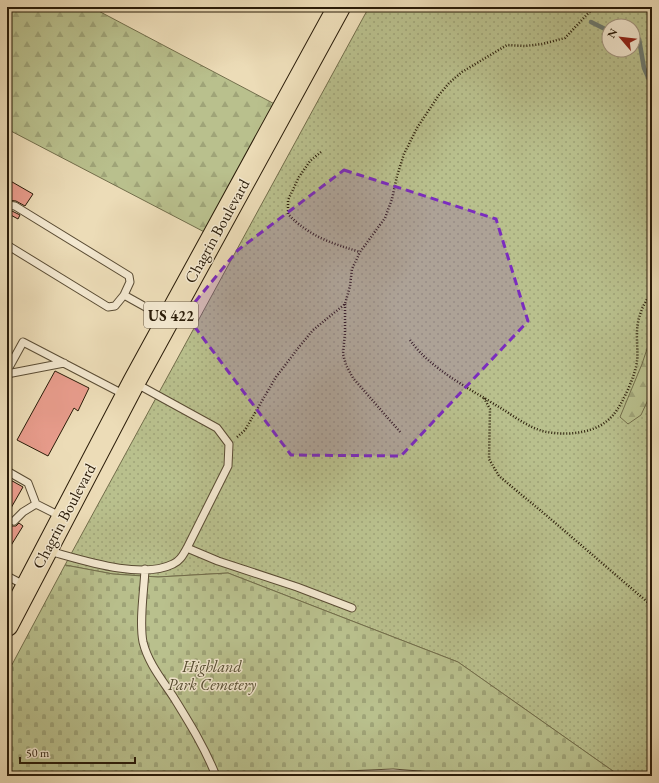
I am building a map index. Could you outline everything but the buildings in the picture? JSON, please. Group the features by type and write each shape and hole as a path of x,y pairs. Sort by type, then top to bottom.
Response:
{"main road":[{"name":"Chagrin Boulevard","path":"7,625 168,320 339,7"}],"lane":[{"path":"7,206 15,206 128,276 130,282 124,295 115,306 108,307 7,245"},
{"path":"124,295 168,320"},
{"path":"7,373 23,342 64,363 131,389 217,428 229,444 228,466 188,548 181,558 174,564 160,568 122,569 100,565 47,551"},
{"path":"7,373 64,363"},
{"path":"7,471 28,483 36,504 64,518"},
{"path":"14,521 23,512 36,504"},
{"path":"188,548 218,561 297,587 352,608"},
{"path":"145,569 142,625 143,642 146,652 193,729 207,754 216,776"},
{"path":"7,576 27,587"},
{"path":"322,776 386,774 432,776"}],"path":[{"path":"401,433 353,378 346,365 343,354 345,304 350,286 352,269 360,252 384,218 392,199 404,154 417,128 439,95 449,83 462,72 507,45 525,46 542,44 565,38 594,7"},
{"path":"321,152 310,161 299,177 288,200 288,214 298,225 317,237 360,252"},
{"path":"410,340 416,349 436,367 526,423 546,432 569,434 600,426 614,414 627,392 637,362 637,332 639,315 652,292"},
{"path":"229,444 246,430 276,377 313,330 345,304"},
{"path":"484,398 490,409 489,459 499,476 553,520 652,606"}],"highlighted area":[{"path":"344,170 496,219 528,321 401,456 291,455 185,314 238,250"}],"green space":[{"path":"7,7 91,7 284,109 214,237 7,129"},
{"path":"369,7 652,7 652,776 620,776 458,662 228,573 158,577 113,574 65,565"},
{"path":"652,334 652,391 641,415 628,424 620,417 642,364"},
{"name":"Highland Park Cemetery","path":"65,565 113,574 158,577 228,573 458,662 620,776 7,776 7,674"}],"waterway":[{"path":"591,22 601,27"},
{"path":"641,51 644,68 652,86"}]}
